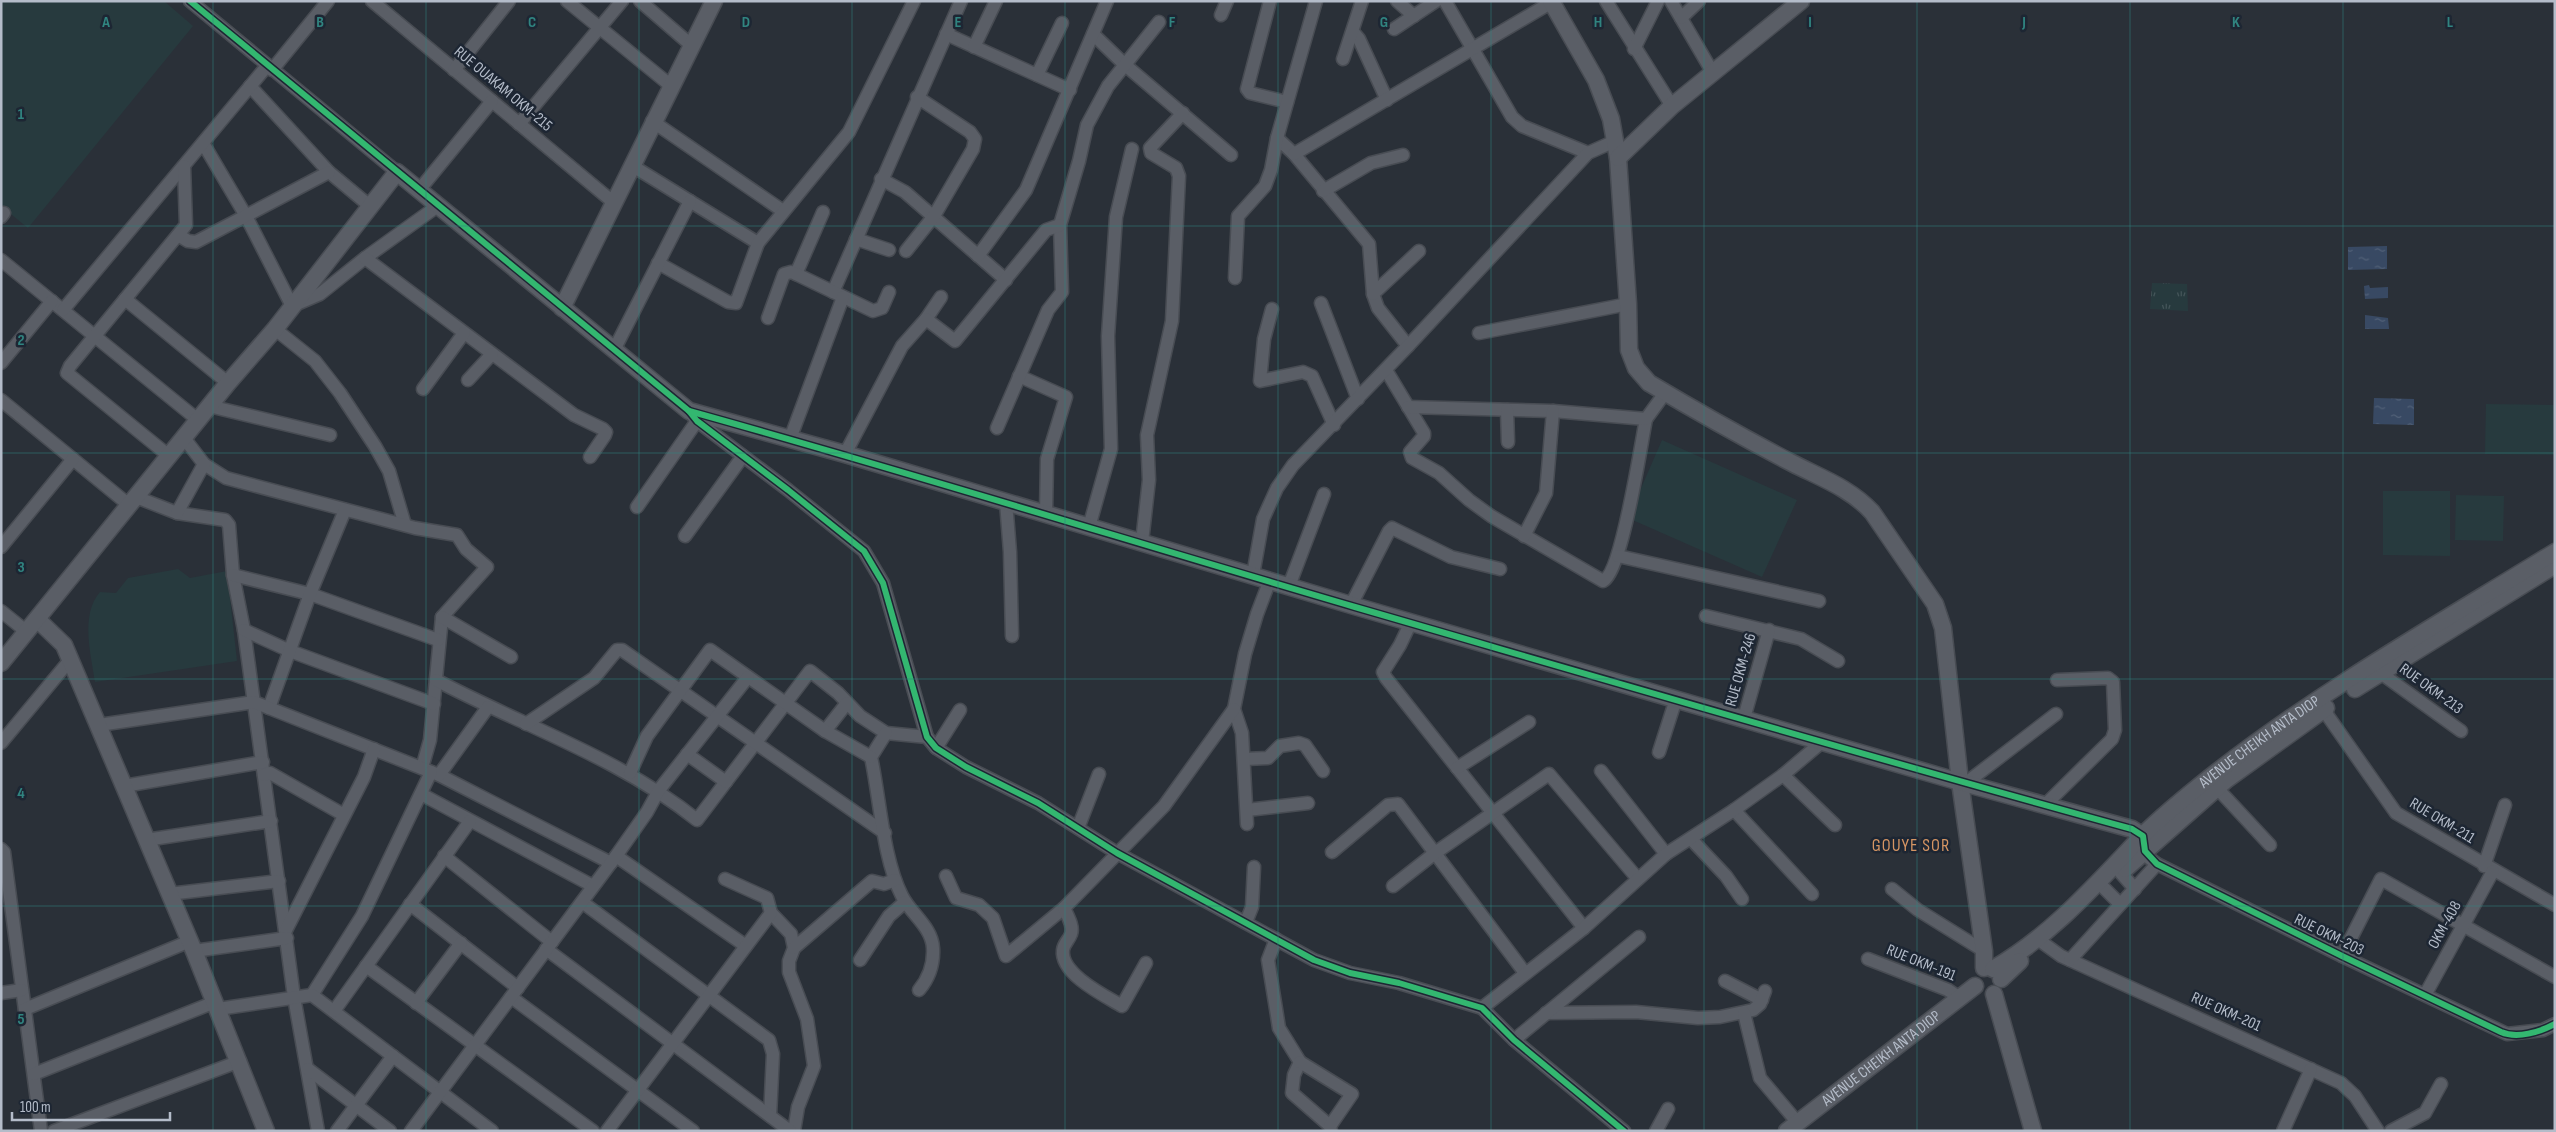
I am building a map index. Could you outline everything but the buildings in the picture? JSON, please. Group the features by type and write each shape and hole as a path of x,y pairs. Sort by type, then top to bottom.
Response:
{"street":[{"path":"190,1 693,416 864,551 883,583 927,737 936,748 966,767 1038,803 1117,853 1314,960 1350,973 1398,983 1482,1008 1514,1040 1624,1131"},
{"path":"63,310 250,86 270,68 328,1"},
{"name":"RUE OUAKAM OKM-215","path":"372,1 386,6 454,70 613,202"},
{"path":"454,70 509,1"},
{"path":"567,1 670,85"},
{"path":"519,124 622,1"},
{"path":"640,1 691,45"},
{"path":"562,308 652,121 714,1"},
{"path":"658,263 728,302 736,303 758,243 838,148 849,132 914,1"},
{"path":"790,439 856,239 917,97 961,1"},
{"path":"974,46 996,1"},
{"path":"978,256 1026,190 1107,1"},
{"path":"1221,14 1227,1"},
{"path":"1270,1 1247,85 1247,92 1287,102"},
{"path":"1235,278 1238,216 1265,186 1271,170 1277,138 1316,1"},
{"path":"1343,59 1362,1"},
{"path":"1397,1 1414,16"},
{"path":"1394,29 1436,1"},
{"path":"1445,1 1512,117 1522,126 1588,153"},
{"path":"1606,1 1634,49 1672,106"},
{"path":"1634,49 1658,1"},
{"path":"1671,1 1713,73"},
{"path":"1681,18 1699,1"},
{"path":"1618,158 1672,106 1801,1"},
{"path":"1294,154 1552,2 1596,80 1611,120 1618,158 1628,304 1629,350 1636,368 1649,383 1665,393 1793,463 1848,490 1872,512 1935,604 1943,628 1984,950 2000,987 1994,994 1985,994 1975,986 1977,973 1993,972"},
{"path":"1037,75 1062,22"},
{"path":"997,428 1048,310 1062,292 1060,225 1079,161 1087,125 1104,93 1124,64 1159,22"},
{"path":"1353,32 1359,39 1387,100"},
{"path":"946,34 1070,90"},
{"path":"1093,34 1124,64 1231,154"},
{"path":"250,86 329,172 370,207"},
{"path":"906,251 934,216 973,149 975,139 970,132 917,97"},
{"path":"420,190 492,101"},
{"path":"1142,542 1149,480 1147,435 1172,321 1179,176 1176,168 1151,153 1150,148 1183,113"},
{"path":"652,121 783,211"},
{"path":"1277,138 1294,154 1369,244 1373,294 1378,308 1408,346"},
{"path":"1253,575 1263,519 1276,488 1294,465 1386,370 1588,153 1614,141"},
{"path":"203,143 246,216 292,306"},
{"path":"1089,527 1111,449 1108,336 1116,217 1132,149"},
{"path":"1323,191 1371,163 1403,155"},
{"path":"169,456 68,376 67,373 70,366 186,225 184,166"},
{"path":"631,166 758,243"},
{"path":"178,235 188,241 196,242 329,172"},
{"path":"1,663 209,406 275,329 397,172"},
{"path":"881,179 905,192 1006,280"},
{"path":"614,350 690,201"},
{"path":"292,306 320,294 365,258 439,206"},
{"path":"796,274 823,212"},
{"path":"926,319 955,341 1046,230 1060,225"},
{"path":"856,239 888,250"},
{"path":"1373,294 1419,251"},
{"path":"365,258 574,415 606,432 590,457"},
{"path":"1,260 198,420"},
{"path":"768,318 784,274 791,272 873,311 882,308 890,292"},
{"path":"845,454 902,346 926,319 941,298"},
{"path":"125,299 228,383"},
{"path":"1,363 52,301"},
{"path":"1321,302 1358,399"},
{"path":"1479,333 1628,304"},
{"path":"1272,309 1264,339 1260,381 1303,372 1309,374 1312,376 1334,425"},
{"path":"275,329 315,361 340,393 389,471 405,525"},
{"path":"423,389 464,333"},
{"path":"468,380 492,354"},
{"path":"1386,370 1424,433 1424,436 1413,446 1409,456 1439,473 1469,500 1524,536 1604,581 1609,576 1618,556 1646,419 1665,393"},
{"path":"1019,376 1066,397 1047,459 1046,514"},
{"path":"1,400 73,459 133,501 177,512 226,520 233,575 244,630 294,997 318,1131"},
{"path":"209,406 330,435"},
{"path":"1408,407 1553,411 1646,419"},
{"path":"1507,410 1508,442"},
{"path":"1524,536 1546,493 1553,411"},
{"path":"693,416 845,454 1351,605 1963,783 2132,829 2144,844"},
{"path":"637,508 693,416"},
{"path":"184,438 204,464 226,478 405,525 457,535 466,549 487,567 442,617 438,640 430,740 431,772"},
{"path":"685,536 743,456"},
{"path":"1,547 73,459"},
{"path":"177,512 204,464"},
{"path":"1289,586 1324,494"},
{"path":"1006,502 1010,552 1012,636"},
{"path":"269,708 310,594 345,510"},
{"path":"1351,605 1392,528 1451,557 1500,569"},
{"name":"AVENUE CHEIKH ANTA DIOP","path":"1993,972 2043,935 2144,844 2214,774 2288,720 2555,552"},
{"path":"1618,556 1819,601"},
{"name":"AVENUE CHEIKH ANTA DIOP","path":"1993,972 2043,943 2121,873 2144,844 2323,709 2555,565"},
{"path":"233,575 310,594 438,640"},
{"path":"946,876 956,898 979,905 993,918 1006,956 1064,908 1176,792 1234,709 1245,654 1270,580"},
{"path":"1,611 32,626 64,645 217,1005 266,1131"},
{"path":"1706,616 1769,630 1805,641 1838,662"},
{"path":"442,617 511,657"},
{"path":"1411,622 1400,645 1383,672 1386,678 1491,813 1584,928"},
{"path":"244,630 290,651 434,704"},
{"name":"RUE OKM-246","path":"1744,718 1769,630"},
{"path":"526,724 594,678 617,650 622,650 885,833"},
{"path":"630,774 647,736 710,650 825,731 871,757"},
{"path":"1,743 70,660"},
{"path":"436,680 488,707 630,774 659,790 697,820 810,671 847,702 860,716 886,733 927,737"},
{"name":"RUE OKM-213","path":"2382,674 2461,731"},
{"path":"411,1131 614,859 647,812 659,790 748,677"},
{"path":"2045,805 2112,739 2115,730 2113,682 2108,678 2057,680"},
{"path":"1659,752 1676,699"},
{"path":"99,725 254,702 431,772 614,859 746,946"},
{"path":"825,731 847,702"},
{"path":"312,995 362,916 431,772 488,707"},
{"path":"1234,709 1242,733 1247,824"},
{"name":"RUE OKM-211","path":"2323,709 2396,813 2555,905"},
{"path":"936,748 960,710"},
{"path":"1963,783 2056,714"},
{"path":"1457,768 1529,722"},
{"path":"886,733 871,757 895,880 905,902 929,933 933,947 930,972 919,990"},
{"path":"1482,1008 1584,928 1666,854 1734,810 1783,775 1822,742"},
{"path":"1244,759 1268,758 1280,746 1299,743 1305,745 1323,771"},
{"path":"286,934 364,777 374,749"},
{"path":"687,754 726,782"},
{"path":"124,786 263,769 344,814"},
{"path":"1601,771 1666,854"},
{"path":"1078,828 1099,774"},
{"path":"1393,886 1435,853 1546,775 1552,775 1638,879"},
{"path":"1783,775 1835,825"},
{"path":"2217,788 2270,845"},
{"path":"420,794 594,886"},
{"path":"1247,810 1308,803"},
{"path":"1332,852 1393,803 1398,804 1526,973"},
{"name":"OKM-408","path":"2425,996 2463,925 2489,868 2505,805"},
{"path":"1734,810 1812,894"},
{"path":"146,840 271,821"},
{"path":"334,1011 470,821"},
{"path":"1690,839 1726,876 1742,899"},
{"name":"RUE OKM-203","path":"2144,844 2157,864 2342,956 2507,1034 2543,1030 2555,1024"},
{"path":"1,849 4,852 41,1131"},
{"path":"444,856 549,945 672,1043 792,1131 798,1107 814,1066 808,1019 789,972 794,948 791,934 771,912 768,898 725,879"},
{"path":"2070,960 2157,864"},
{"path":"1246,922 1252,907 1254,867"},
{"path":"2121,873 2135,889"},
{"path":"2342,956 2381,879 2555,977"},
{"path":"169,894 279,880"},
{"path":"794,948 872,881 884,884 895,880"},
{"path":"2104,888 2120,904"},
{"path":"1892,889 1918,910 1984,950"},
{"path":"582,902 769,1040 773,1054 770,1116"},
{"path":"860,960 889,916 905,902"},
{"path":"410,904 461,944 514,992 637,1090 693,1131"},
{"path":"1064,908 1072,927 1071,934 1064,943 1063,955 1068,967 1089,986 1122,1006 1146,963"},
{"path":"607,1131 771,912"},
{"path":"25,1009 192,946 286,934"},
{"path":"1514,1040 1639,937"},
{"path":"1276,939 1268,960 1279,1028 1300,1062 1352,1094 1331,1129 1292,1093 1294,1075 1300,1062"},
{"name":"RUE OKM-201","path":"2043,943 2070,960 2341,1083 2355,1096 2378,1131"},
{"path":"416,1003 461,944"},
{"name":"RUE OKM-191","path":"1868,959 1948,990 1960,998"},
{"path":"366,966 593,1131"},
{"path":"1546,1013 1636,1012 1698,1018 1744,1013 1753,1010 1764,995 1725,981"},
{"name":"AVENUE CHEIKH ANTA DIOP","path":"1792,1127 1975,986"},
{"path":"1,993 22,990"},
{"path":"1994,994 2033,1131"},
{"path":"34,1074 217,1005 312,995 492,1131"},
{"path":"1744,1013 1760,1078 1792,1127"},
{"path":"337,1131 393,1056"},
{"path":"54,1131 240,1061"},
{"path":"308,1069 390,1131"},
{"path":"2282,1131 2311,1069"},
{"path":"2391,1131 2425,1113 2440,1084"},
{"path":"1656,1131 1668,1109"}],"green space":[{"path":"1,1 164,1 193,26 28,228 1,206"},
{"path":"2152,283 2187,284 2188,311 2150,309"},
{"path":"2486,404 2555,405 2555,455 2485,454"},
{"path":"1662,440 1797,500 1762,577 1628,518"},
{"path":"2383,491 2450,491 2450,556 2383,555"},
{"path":"2456,495 2504,496 2503,541 2455,540"},
{"path":"178,569 190,578 227,571 237,661 95,682 88,635 90,612 100,592 116,593 128,578"}],"water":[{"path":"2387,246 2387,269 2348,270 2348,247"},
{"path":"2369,285 2370,288 2388,287 2388,298 2365,299 2364,286"},
{"path":"2365,315 2388,318 2389,329 2365,329"},
{"path":"2374,398 2414,399 2414,425 2373,424"}],"cycle path":[{"path":"190,1 689,411 697,421 864,551 883,583 927,737 936,748 966,767 1038,803 1117,853 1314,960 1350,973 1399,983 1482,1008 1514,1040 1624,1131"},
{"path":"689,411 1355,607 1937,775 2132,829 2143,836 2145,851 2157,864 2501,1032 2514,1035 2528,1034 2555,1024"}],"district":[{"name":"GOUYE SOR","path":"1911,845"}]}
